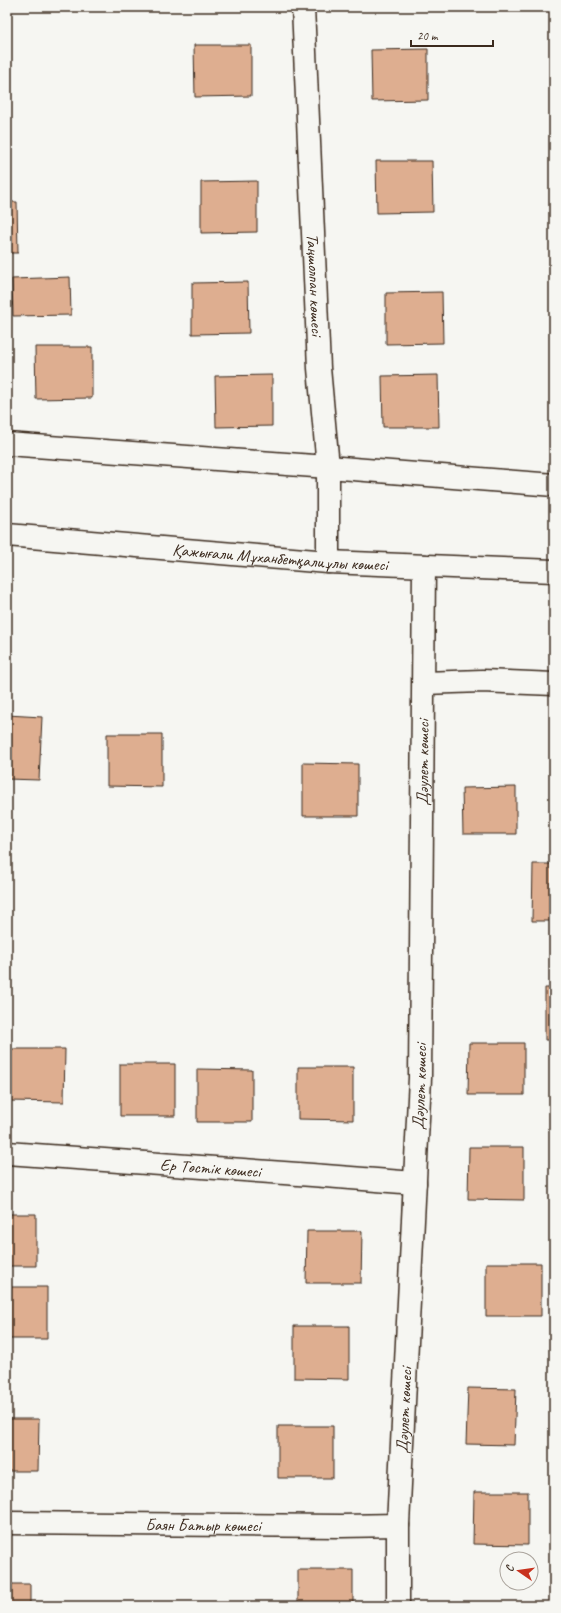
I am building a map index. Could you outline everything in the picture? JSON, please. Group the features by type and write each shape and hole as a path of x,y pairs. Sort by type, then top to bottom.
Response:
{"street":[{"name":"Таңшолпан көшесі","path":"303,7 319,368 328,467 328,562"},
{"path":"7,444 554,485"},
{"name":"Қажығали Мұханбетқалиұлы көшесі","path":"7,535 328,562 554,571"},
{"name":"Дәулет көшесі","path":"398,1606 398,1525 420,1078 424,566"},
{"path":"424,683 482,681 554,684"},
{"name":"Ер Төстік көшесі","path":"7,1153 312,1174 415,1183"},
{"name":"Баян Батыр көшесі","path":"7,1523 333,1526 398,1525"}],"building":[{"path":"194,45 251,45 251,96 195,97"},
{"path":"428,49 428,100 372,101 371,50"},
{"path":"376,161 432,161 433,212 377,213"},
{"path":"257,181 257,232 201,233 201,182"},
{"path":"7,202 17,202 18,253 7,253"},
{"path":"70,277 71,315 13,316 12,279"},
{"path":"248,282 249,333 192,334 192,283"},
{"path":"442,292 443,343 386,344 386,293"},
{"path":"35,347 92,347 92,398 36,399"},
{"path":"272,375 272,426 216,427 215,376"},
{"path":"438,375 439,427 383,427 382,376"},
{"path":"7,715 42,717 39,780 7,779"},
{"path":"107,734 162,734 162,787 107,786"},
{"path":"303,763 358,764 358,816 303,816"},
{"path":"516,787 516,834 463,834 462,788"},
{"path":"533,864 554,864 554,921 532,921"},
{"path":"545,988 554,988 554,1040 545,1040"},
{"path":"469,1043 524,1043 524,1095 468,1095"},
{"path":"9,1049 65,1049 64,1102 9,1101"},
{"path":"120,1064 175,1064 175,1116 120,1116"},
{"path":"298,1067 353,1067 353,1120 298,1119"},
{"path":"197,1069 252,1070 252,1122 197,1122"},
{"path":"469,1147 524,1147 524,1200 468,1199"},
{"path":"7,1214 36,1214 36,1266 7,1266"},
{"path":"307,1231 362,1231 361,1283 306,1283"},
{"path":"486,1263 541,1263 541,1316 486,1316"},
{"path":"7,1287 47,1287 47,1339 7,1339"},
{"path":"294,1326 349,1326 349,1379 294,1378"},
{"path":"468,1388 516,1389 514,1445 466,1444"},
{"path":"7,1419 39,1419 38,1471 7,1471"},
{"path":"278,1426 333,1426 333,1478 278,1478"},
{"path":"474,1492 528,1492 528,1545 473,1544"},
{"path":"298,1570 353,1570 353,1606 298,1606"},
{"path":"7,1584 30,1584 30,1606 7,1606"}]}
